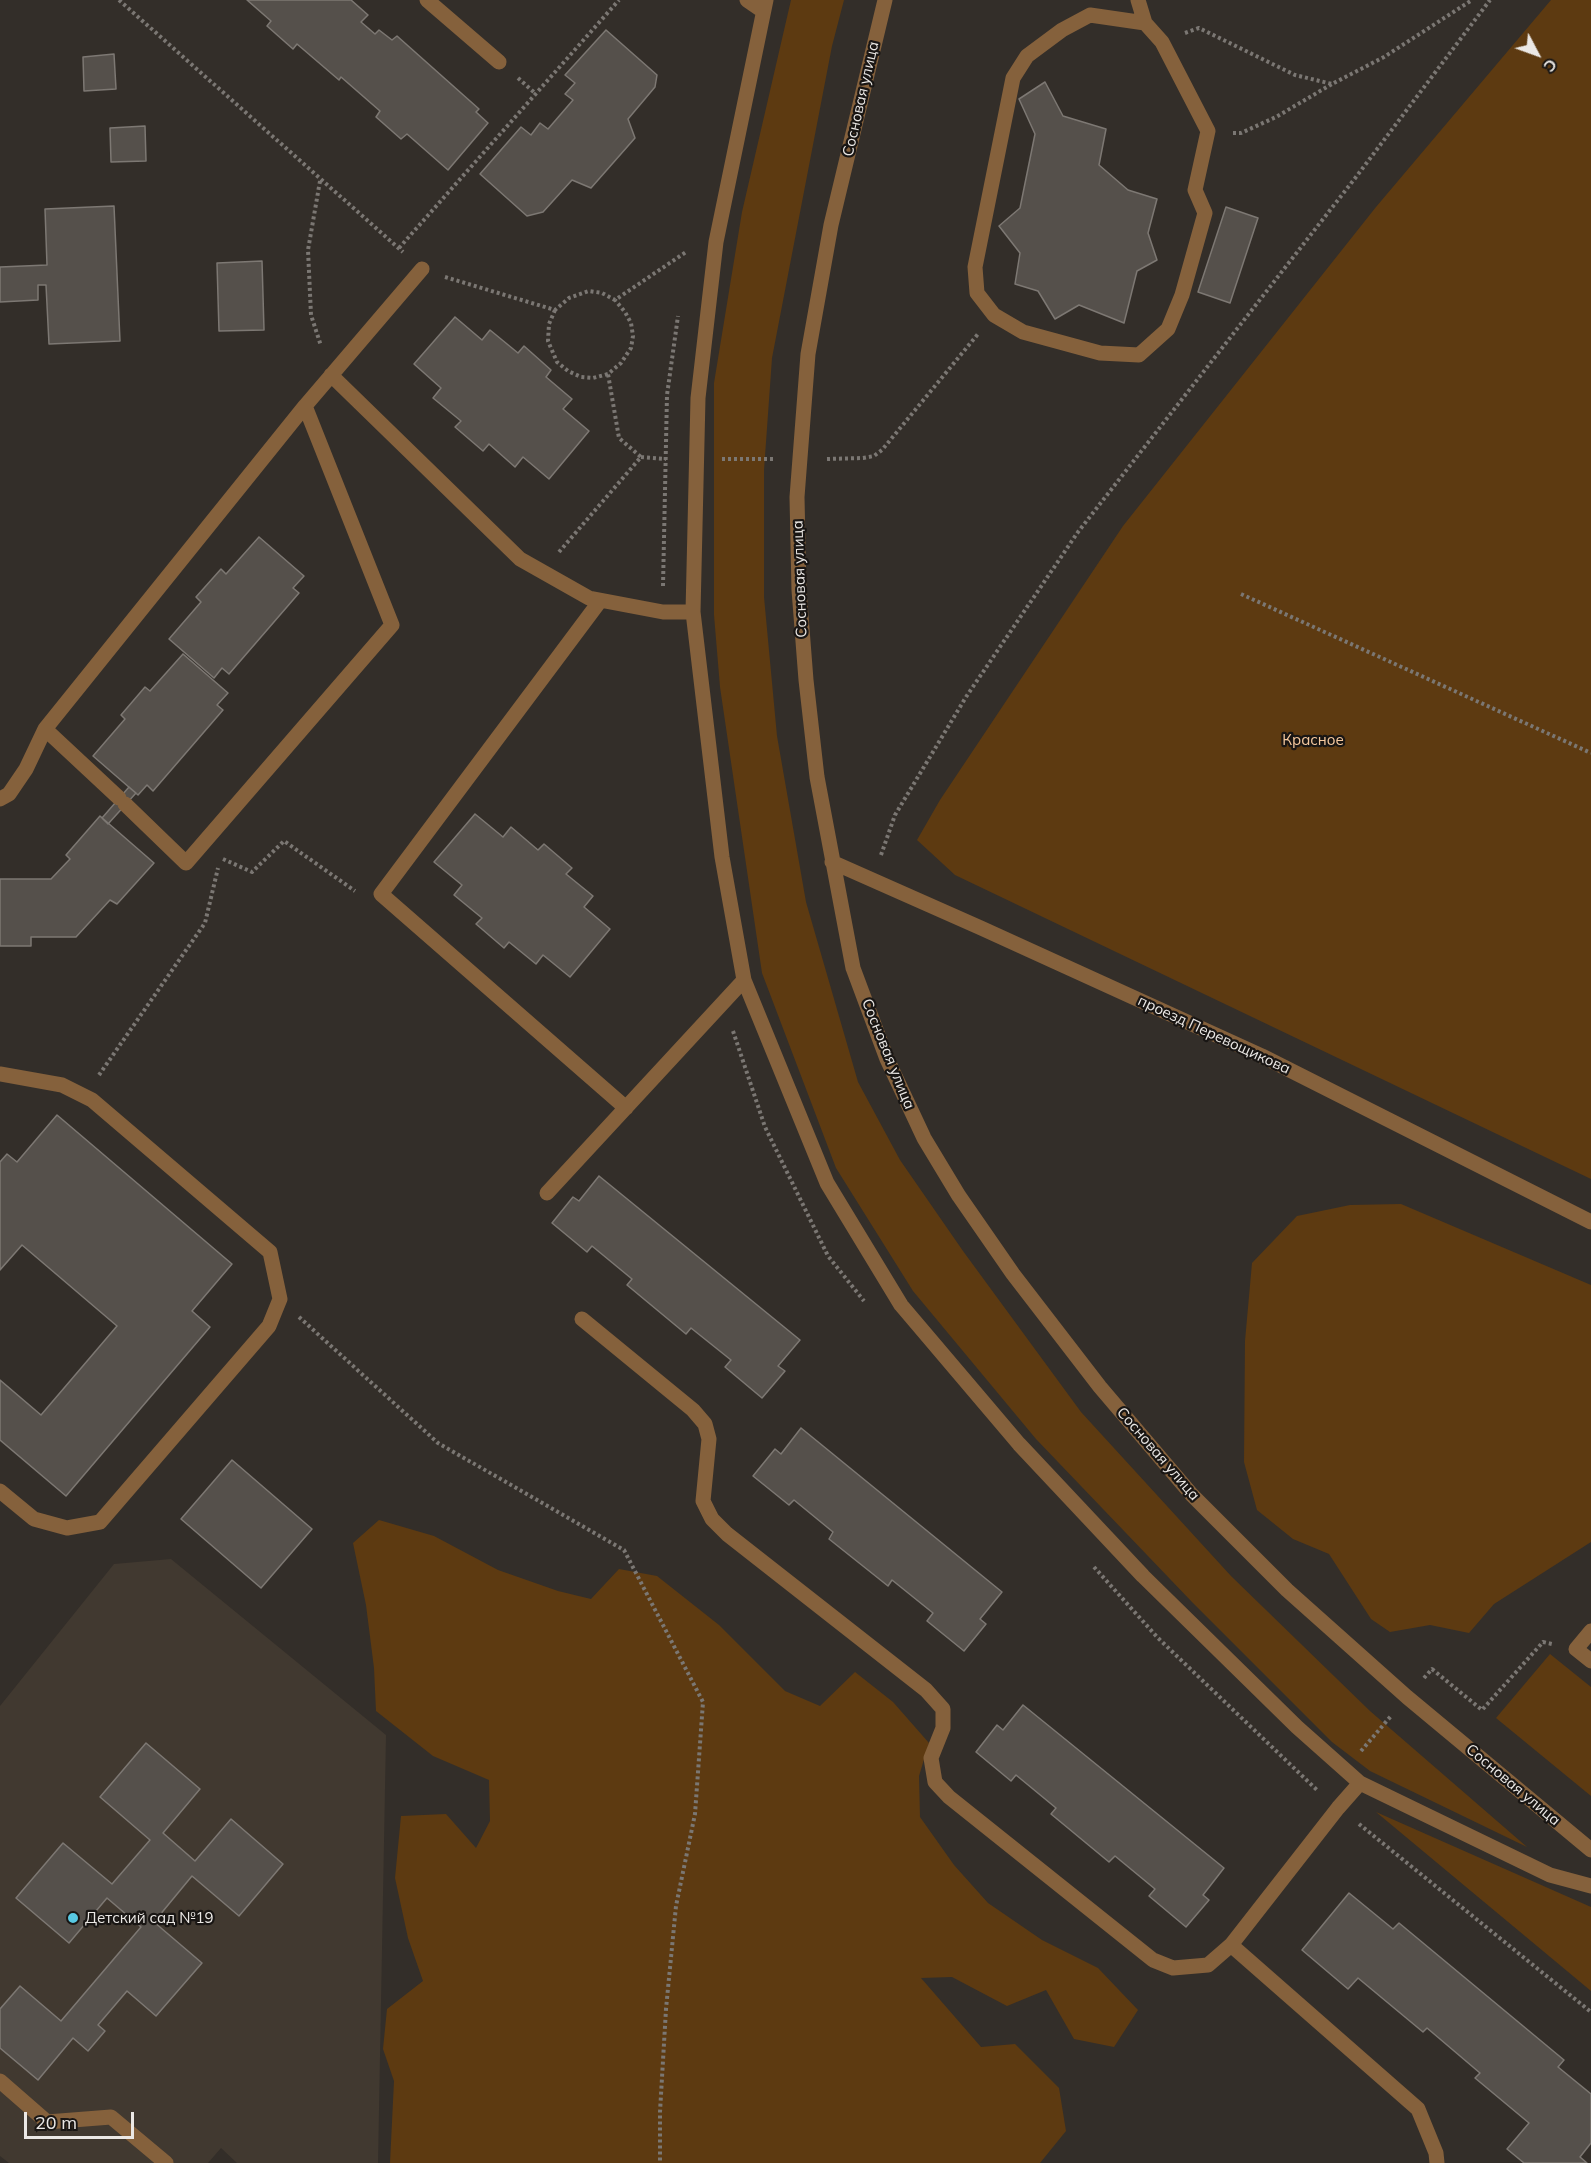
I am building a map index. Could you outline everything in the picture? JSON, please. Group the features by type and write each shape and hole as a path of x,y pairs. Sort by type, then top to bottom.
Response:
{"street":[{"path":"427,0 499,62"},
{"path":"747,0 765,6 716,242 698,398 693,612 722,857 744,980 828,1183 902,1305 1019,1444 1143,1576 1297,1727 1360,1783 1550,1875 1591,1887"},
{"name":"Сосновая улица","path":"885,0 831,225 808,354 797,497 799,590 817,777 853,968 887,1059 924,1138 959,1196 1012,1274 1100,1387 1192,1495 1287,1590 1381,1674 1591,1850"},
{"path":"1138,0 1144,23 1162,42 1208,131 1195,190 1205,213 1182,295 1168,329 1139,355 1100,352 1023,332 994,315 978,293 975,267 1013,78 1027,56 1062,30 1090,15 1144,23"},
{"path":"0,799 9,794 26,769 45,729 304,406 422,269"},
{"path":"331,375 520,559 589,598 663,612 693,612"},
{"path":"45,729 186,863 392,625 304,406"},
{"path":"600,601 381,894 626,1108"},
{"name":"проезд Перевощикова","path":"832,862 1262,1056 1591,1222"},
{"path":"547,1193 744,980"},
{"path":"0,1074 63,1085 100,1108 270,1252 280,1299 269,1326 100,1522 67,1528 34,1519 0,1491"},
{"path":"582,1319 693,1410 705,1425 709,1439 704,1501 712,1519 727,1534 926,1690 943,1709 943,1728 931,1758 935,1782 949,1797 1153,1960 1173,1968 1208,1965 1231,1944 1360,1783"},
{"path":"1591,1631 1576,1649 1591,1661"},
{"path":"1231,1944 1418,2109 1436,2153 1437,2163"},
{"path":"0,2082 47,2122 111,2117 166,2163"}],"path":[{"path":"119,0 320,181 422,269 555,310"},
{"path":"399,248 619,0"},
{"path":"1241,133 1276,117 1384,57 1472,0"},
{"path":"872,880 895,815 966,697 1078,532 1356,177 1490,0"},
{"path":"1199,28 1295,75 1332,84"},
{"path":"320,181 308,250 311,315 331,375"},
{"path":"615,300 686,252"},
{"path":"589,291 602,292 615,300 626,312 631,323 633,336 631,348 621,363 608,374 593,378 581,377 568,371 557,362 548,341 549,324 555,310 569,298 589,291"},
{"path":"608,374 619,438 641,457 863,458 874,456 882,450 994,315"},
{"path":"542,572 641,457"},
{"path":"1241,594 1591,753"},
{"path":"84,1096 205,923 220,858 252,872 284,841 360,895 381,894"},
{"path":"280,1299 438,1443 624,1550 703,1702 696,1814 676,1906 666,2009 660,2112 660,2163"},
{"path":"1482,1710 1543,1642"}],"shaded area":[{"path":"171,1559 386,1735 378,2163 237,2163 221,2148 208,2163 9,2163 0,2156 0,1706 114,1564"}],"green space":[{"path":"791,0 844,0 832,46 772,358 764,470 764,597 777,736 806,902 858,1082 900,1160 963,1251 1081,1412 1231,1576 1370,1711 1527,1847 1370,1771 1332,1742 1192,1602 1036,1439 913,1291 836,1168 762,973 720,687 714,615 714,383 742,212"},
{"name":"Красное","path":"1551,0 1591,0 1591,1179 955,875 917,840 940,800 1123,526 1376,207"},
{"path":"1401,1204 1591,1285 1591,1542 1494,1604 1469,1633 1430,1625 1390,1632 1371,1619 1329,1554 1293,1539 1257,1510 1244,1462 1245,1341 1252,1263 1297,1216 1350,1205"},
{"path":"379,1520 434,1536 498,1570 558,1591 591,1599 619,1569 657,1576 719,1625 785,1691 820,1706 855,1672 893,1702 929,1743 919,1776 920,1817 954,1865 988,1903 1042,1940 1098,1968 1138,2010 1114,2047 1074,2039 1046,1990 1007,2006 952,1977 921,1978 981,2047 1015,2044 1059,2088 1066,2131 1040,2163 390,2163 394,2081 383,2049 387,2009 423,1981 408,1938 395,1878 401,1816 446,1814 476,1848 490,1821 489,1780 433,1756 376,1711 374,1668 366,1605 353,1543"},
{"path":"1550,1654 1591,1687 1591,1796 1496,1718"},
{"path":"1376,1812 1591,1907 1591,1991"}],"building":[{"path":"247,0 351,0 368,15 361,22 375,34 379,30 392,40 397,36 479,109 476,112 488,123 448,170 407,134 401,139 376,117 380,111 341,77 339,80 297,44 293,49 267,26 271,21"},
{"path":"606,30 657,75 655,87 628,119 635,138 591,188 572,180 543,212 527,216 480,174 521,127 531,135 540,123 548,129 573,100 565,94 575,83 565,75"},
{"path":"114,54 116,89 84,91 83,57"},
{"path":"1045,82 1063,116 1106,129 1099,165 1128,190 1157,199 1148,233 1157,260 1137,271 1124,323 1079,305 1055,319 1038,291 1015,284 1020,253 999,226 1020,208 1035,134 1019,99"},
{"path":"145,126 146,161 111,162 110,128"},
{"path":"114,206 120,341 49,344 46,285 38,285 38,300 0,302 0,267 47,265 45,209"},
{"path":"1226,207 1258,218 1230,303 1198,292"},
{"path":"262,261 264,330 219,331 217,263"},
{"path":"455,317 482,340 490,330 518,353 524,346 551,370 546,377 572,399 563,409 589,431 549,479 523,457 515,467 489,444 483,451 455,427 461,421 433,398 441,388 414,364"},
{"path":"259,537 304,576 293,588 299,593 229,674 222,668 214,678 169,639 201,602 196,597 221,569 226,574"},
{"path":"183,654 228,693 217,705 223,710 153,791 147,785 138,795 93,756 125,719 121,715 145,687 150,691"},
{"path":"129,787 136,793 108,824 102,818"},
{"path":"475,814 503,837 511,827 538,850 544,844 572,868 566,874 593,896 584,907 610,929 570,977 543,955 536,964 509,942 504,948 476,924 482,918 454,895 462,885 434,862"},
{"path":"100,816 154,863 117,904 110,900 76,937 31,937 31,946 0,946 0,879 51,879 70,859 66,855"},
{"path":"57,1115 232,1264 192,1311 210,1327 66,1496 0,1440 0,1380 41,1415 117,1326 22,1245 0,1270 0,1162 7,1154 17,1162"},
{"path":"599,1176 800,1340 778,1366 785,1371 762,1398 725,1367 731,1360 691,1328 686,1334 627,1285 632,1279 592,1246 587,1252 552,1223 573,1197 579,1201"},
{"path":"801,1428 1002,1592 980,1619 986,1624 964,1651 927,1621 933,1613 892,1580 888,1586 829,1539 833,1532 794,1500 789,1505 753,1476 775,1449 781,1454"},
{"path":"232,1460 312,1529 261,1588 181,1519"},
{"path":"1023,1705 1224,1868 1203,1895 1209,1900 1186,1927 1149,1896 1155,1889 1115,1856 1109,1862 1051,1814 1056,1808 1016,1775 1011,1781 976,1752 997,1725 1003,1730"},
{"path":"146,1743 200,1789 163,1833 195,1861 231,1819 283,1864 239,1916 192,1876 154,1922 202,1963 156,2016 127,1991 98,2025 105,2031 88,2051 73,2038 38,2080 0,2048 0,2009 20,1986 61,2021 141,1927 107,1898 69,1943 16,1898 63,1843 112,1884 150,1840 100,1797"},
{"path":"1349,1893 1393,1929 1399,1923 1564,2060 1558,2067 1591,2094 1591,2143 1580,2157 1587,2163 1524,2163 1507,2149 1529,2123 1475,2078 1480,2073 1427,2028 1423,2032 1358,1978 1348,1989 1302,1950"}],"place":[{"name":"Детский сад №19","path":"73,1918"}]}
